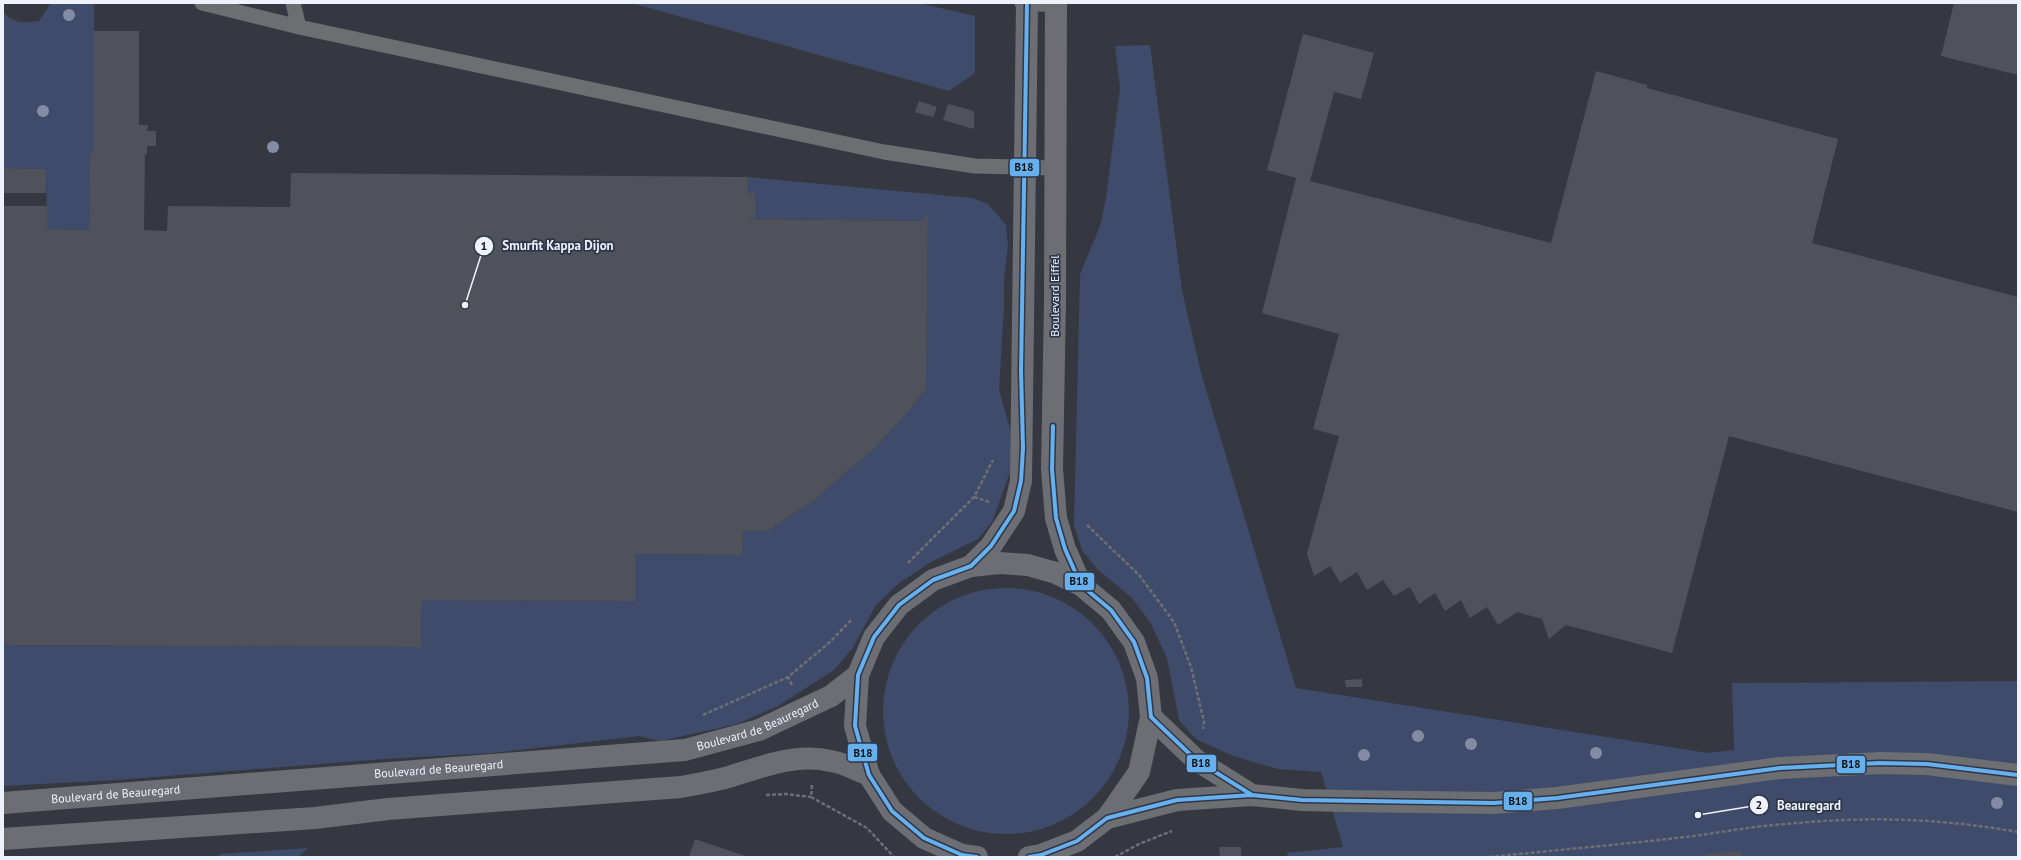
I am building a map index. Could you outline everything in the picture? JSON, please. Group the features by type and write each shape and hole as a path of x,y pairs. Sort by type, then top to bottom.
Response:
{"main road":[{"path":"971,566 991,546 1014,511 1021,482 1023,448 1021,371 1025,167 1025,3"},
{"name":"Boulevard Eiffel","path":"1056,4 1055,302 1052,469 1056,518 1065,549 1081,585"},
{"path":"977,857 929,848 892,811 868,775 854,726 858,676 874,637 899,604 933,580 971,566 999,563 1028,565 1056,573 1081,585 1111,610 1134,642 1147,678 1151,717 1139,772 1107,818 1077,841 1037,856"},
{"name":"Boulevard de Beauregard","path":"3,803 685,750 759,730 831,696 858,676"},
{"path":"3,839 316,818 388,808 681,788 778,762 796,759 815,758 832,761 868,775"}],"street":[{"path":"1151,717 1196,760 1252,795"},
{"path":"1107,818 1177,800 1252,795 1338,801 1437,804 1494,803 1557,798 1780,768 1880,763 1928,764 2018,775"}],"lane":[{"path":"202,3 299,27 884,152 975,166 1055,168"},
{"path":"293,3 299,27"},
{"path":"1025,3 1056,4"}],"path":[{"path":"697,718 788,677"},
{"path":"1489,857 1693,836 1798,823 1861,819 1900,819 1973,824 2018,832"}],"shaded area":[{"path":"51,3 94,3 94,153 90,153 89,230 47,229 46,169 3,168 3,12 15,21 39,21"},
{"path":"631,3 919,3 975,16 975,73 949,91"},
{"path":"1150,45 1182,290 1201,373 1296,688 1708,753 1734,750 1732,683 2018,681 2018,857 1289,857 1286,853 1343,847 1321,772 1278,769 1233,756 1196,739 1179,720 1167,658 1150,622 1132,598 1097,569 1082,550 1074,526 1080,274 1100,226 1106,198 1120,88 1115,46"},
{"path":"747,177 973,198 988,204 1006,225 1008,245 1004,280 1004,307 999,390 1012,436 1013,464 992,522 978,539 931,562 898,584 876,605 852,649 834,670 778,706 737,724 660,741 639,736 492,753 384,759 116,780 3,786 3,645 421,647 422,600 634,601 635,554 742,555 743,531 767,531 812,502 876,447 909,411 926,389 928,216 924,216 924,221 747,219 755,217 755,194 747,193"},
{"path":"1006,588 1030,591 1053,598 1074,609 1093,624 1108,643 1119,664 1126,687 1129,711 1126,735 1119,758 1108,779 1093,798 1074,813 1053,824 1030,831 1006,834 982,831 959,824 938,813 919,798 904,779 893,758 886,735 883,711 886,687 893,664 904,643 919,624 938,609 959,598 982,591"},
{"path":"308,848 298,857 217,857 220,854"}],"building":[{"path":"1954,3 2018,3 2018,75 1941,56"},
{"path":"94,31 139,31 139,125 148,125 147,131 156,131 156,146 147,146 147,154 145,154 144,230 167,231 168,206 290,207 291,173 747,177 747,193 755,193 755,218 747,219 924,221 924,216 928,216 926,389 909,411 876,447 812,502 767,531 743,531 742,555 635,554 635,601 422,600 421,647 3,645 3,206 47,206 47,229 89,230 90,153 94,153"},
{"path":"1303,34 1374,53 1361,99 1334,92 1310,181 1551,243 1596,71 1647,85 1647,88 1838,139 1812,243 2018,297 2018,512 1729,436 1672,653 1566,625 1549,639 1542,619 1517,612 1498,625 1487,607 1470,618 1461,600 1445,611 1435,593 1419,604 1410,587 1394,596 1383,580 1367,590 1357,572 1340,583 1330,566 1314,576 1307,554 1339,436 1313,429 1339,334 1262,313 1296,178 1267,170"},
{"path":"919,101 937,107 933,117 915,112"},
{"path":"948,104 974,111 974,129 943,120"},
{"path":"3,168 46,169 46,193 3,193"},
{"path":"1362,679 1362,687 1346,687 1345,680"},
{"path":"695,839 748,857 689,857"},
{"path":"1219,847 1241,847 1241,857 1220,857"},
{"path":"1741,851 1742,857 1706,857 1706,854"}],"transit line":[{"name":"B18","path":"977,857 962,855 924,838 892,811 869,775 855,726 858,675 874,637 899,605 933,580 971,566 991,546 1014,511 1021,481 1023,448 1021,371 1027,3"},
{"name":"B18","path":"1053,426 1052,469 1056,518 1065,549 1081,585 1111,610 1134,642 1147,678 1151,717"},
{"name":"B18","path":"1151,717 1196,760 1252,795 1261,796"},
{"name":"B18","path":"1029,857 1041,855 1077,841 1107,818 1177,800 1252,795 1302,800 1494,803 1557,798 1780,768 1880,763 1927,764 2018,775"}],"place":[{"name":"Smurfit Kappa Dijon","path":"465,305"},
{"name":"Beauregard","path":"1698,815"}]}
